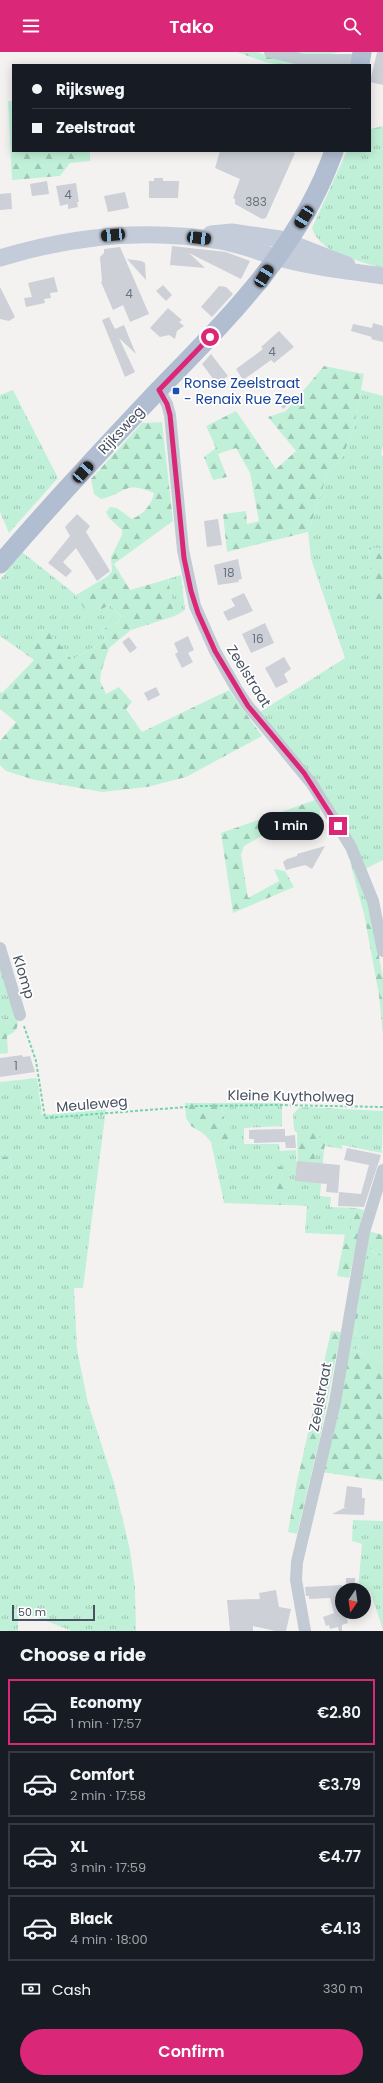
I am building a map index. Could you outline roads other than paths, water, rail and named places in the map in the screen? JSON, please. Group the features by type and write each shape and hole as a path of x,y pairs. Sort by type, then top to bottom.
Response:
{"main road":[{"name":"Rijksweg","path":"0,564 159,390 210,337 264,276 304,217 326,174 334,152"},
{"path":"188,237 232,232 257,234 288,241 334,261 379,276"},
{"path":"0,258 52,245 103,236 145,234 222,241 276,257 333,270 379,276"}],"street":[{"path":"270,52 304,60 361,59"},
{"name":"Zeelstraat","path":"159,390 167,404 170,415 183,550 195,606 215,651 240,694 312,784 351,848 367,882 373,901 383,951"},
{"name":"Klomp","path":"0,948 20,1015"},
{"name":"Zeelstraat","path":"305,1631 296,1580 297,1562 335,1402 364,1232 383,1170"}],"place":[{"name":"Ronse Zeelstraat - Renaix Rue Zeel","path":"176,391"}]}
